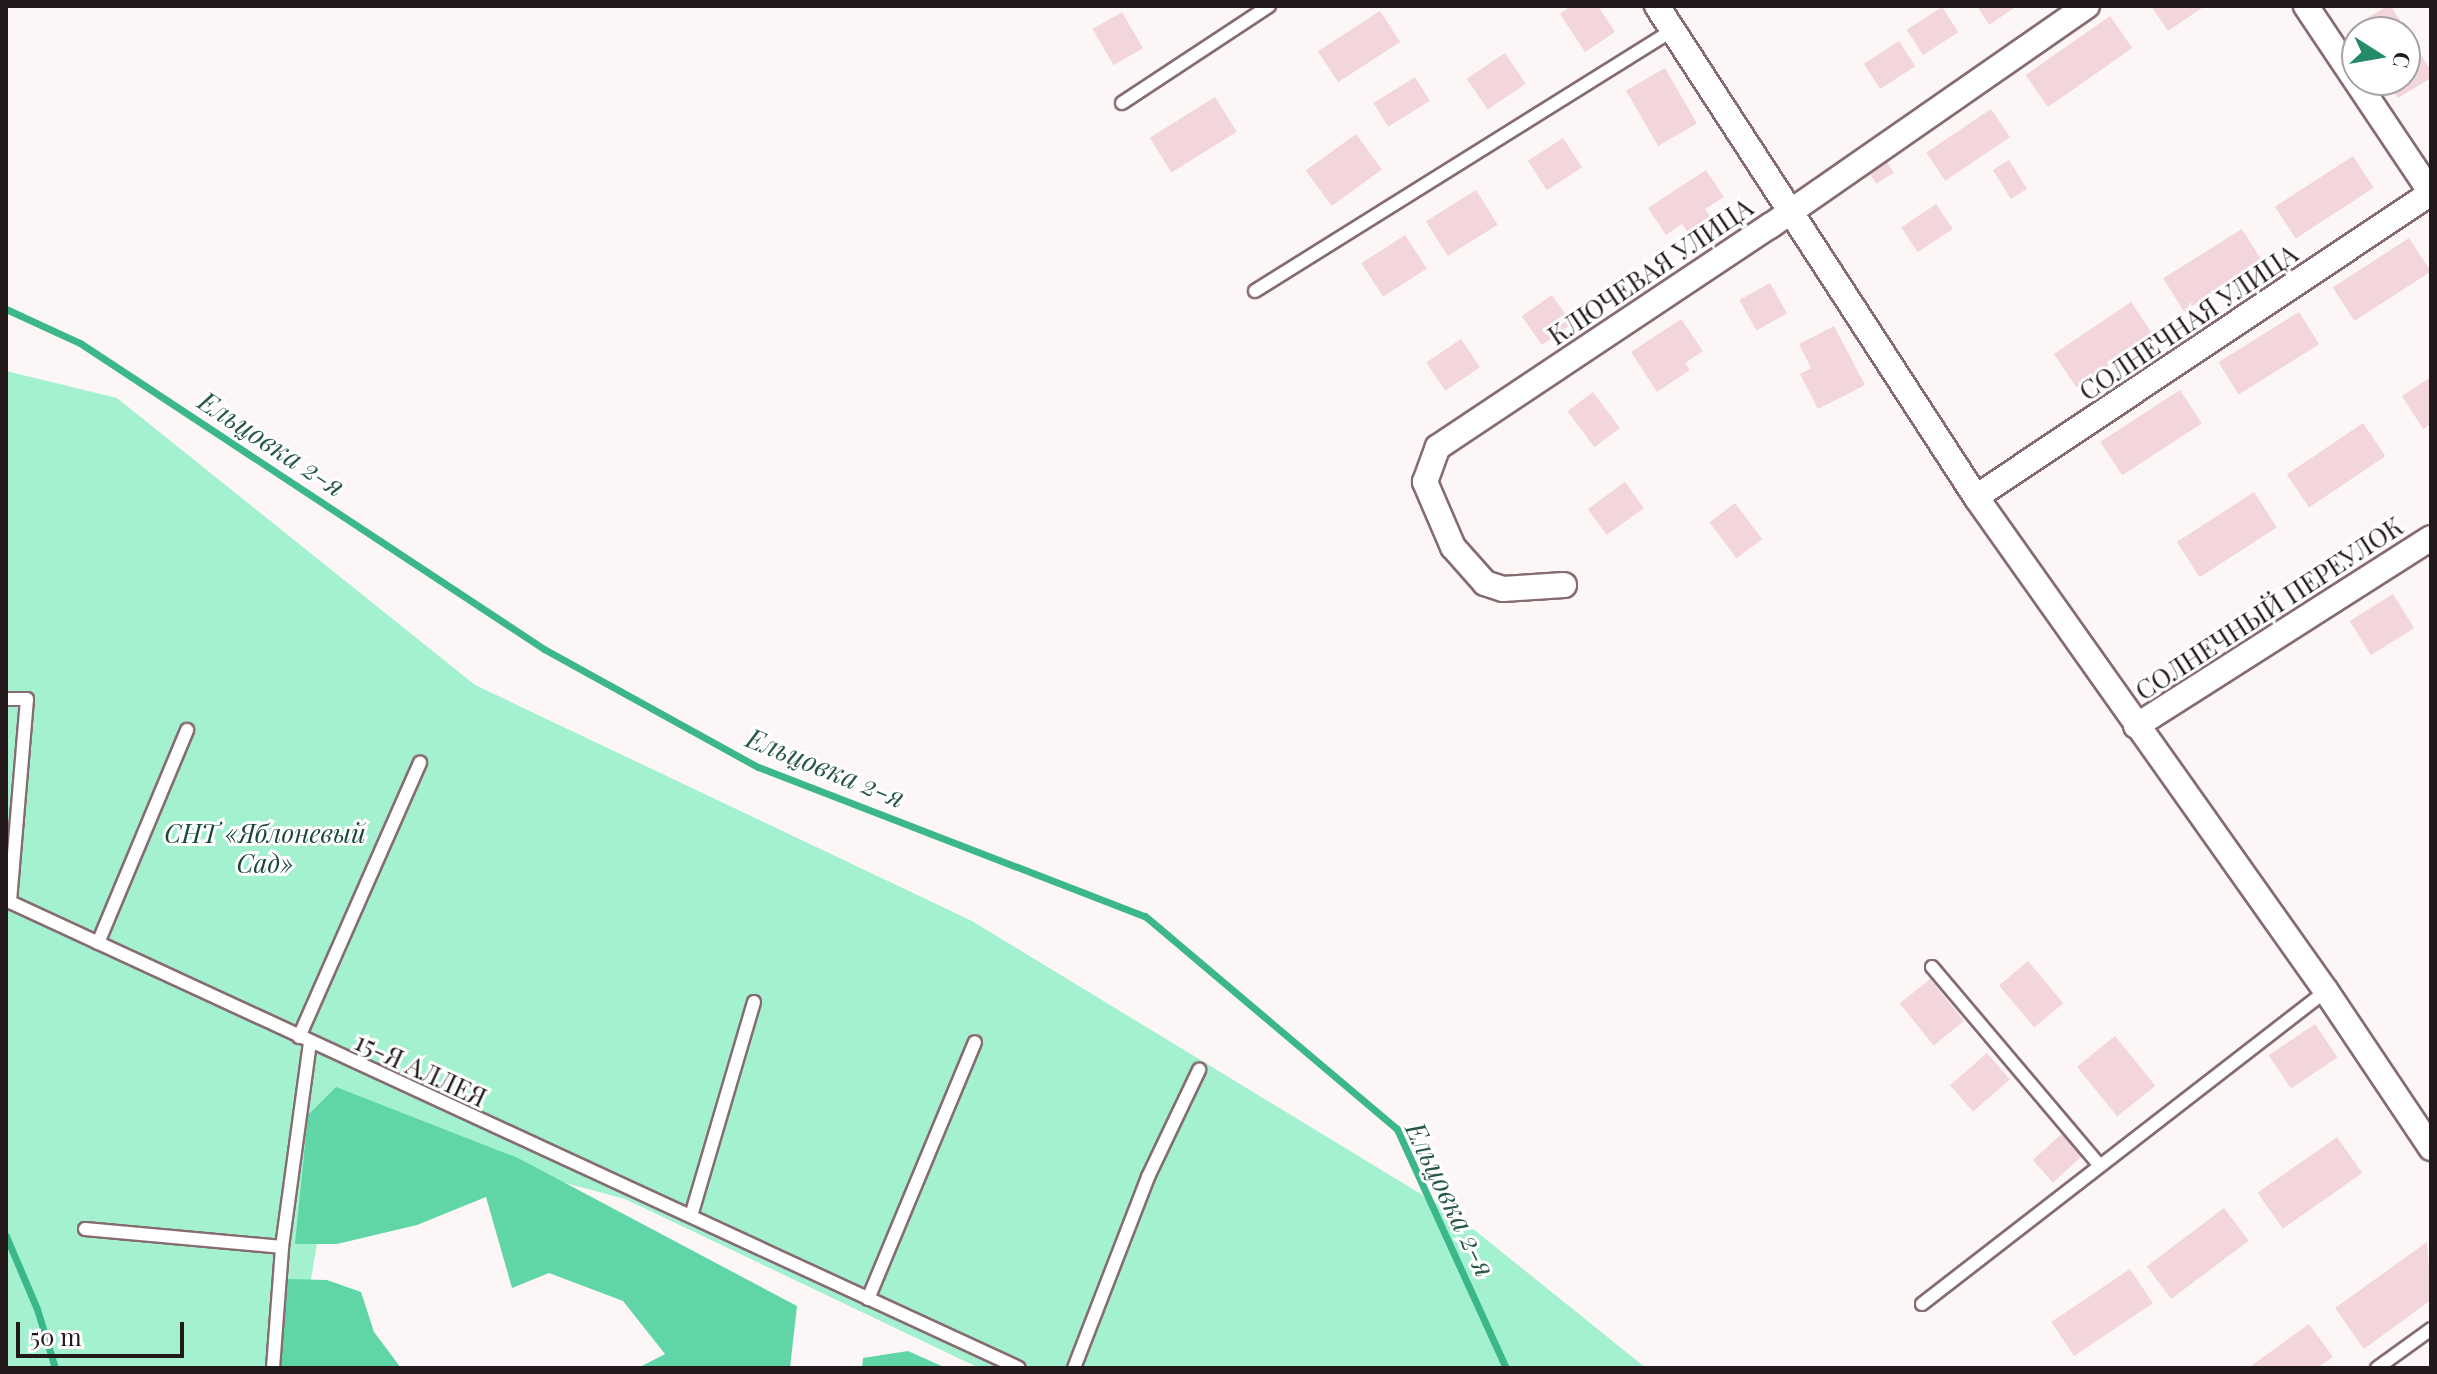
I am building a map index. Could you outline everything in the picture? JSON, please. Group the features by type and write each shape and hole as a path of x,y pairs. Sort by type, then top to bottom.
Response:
{"street":[{"path":"1657,6 1976,497 2326,991 2431,1148"},
{"name":"КЛЮЧЕВАЯ УЛИЦА","path":"1564,585 1503,589 1485,583 1453,547 1425,482 1438,447 1770,226 1789,208 2087,6"},
{"path":"2306,6 2431,193"},
{"name":"СОЛНЕЧНАЯ УЛИЦА","path":"1976,497 2431,193"},
{"name":"СОЛНЕЧНЫЙ ПЕРЕУЛОК","path":"2136,726 2431,538"}],"lane":[{"path":"1122,103 1269,6"},
{"path":"1255,291 1673,30"},
{"name":"15-Я АЛЛЕЯ","path":"6,699 27,699 10,902 1019,1368"},
{"path":"98,943 187,730"},
{"path":"273,1368 282,1247 305,1040 420,763"},
{"path":"1932,967 2100,1166"},
{"path":"1922,1304 2326,991"},
{"path":"691,1216 754,1002"},
{"path":"868,1299 975,1042"},
{"path":"1074,1368 1148,1177 1199,1070"},
{"path":"85,1229 282,1247"},
{"path":"2377,1368 2431,1329"}],"green space":[{"name":"СНТ «Яблоневый Сад»","path":"6,371 117,398 475,685 972,921 1457,1216 1646,1368 979,1368 625,1199 451,1152 342,1096 296,1368 6,1368"},
{"path":"336,1087 518,1158 797,1306 790,1368 638,1368 665,1354 623,1301 549,1273 512,1288 486,1197 417,1225 337,1244 295,1244 308,1115"},
{"path":"288,1279 327,1280 361,1292 374,1332 401,1368 280,1368"},
{"path":"908,1351 946,1368 862,1368 863,1358"}],"building":[{"path":"1571,6 1598,6 1615,32 1585,52 1560,14"},
{"path":"1977,6 2017,6 1989,25"},
{"path":"2151,6 2205,6 2168,31"},
{"path":"2391,6 2397,16 2370,16"},
{"path":"1942,7 1958,32 1923,55 1907,30"},
{"path":"1380,11 1400,42 1338,82 1318,51"},
{"path":"1122,12 1143,48 1114,65 1093,29"},
{"path":"2110,16 2132,48 2048,107 2026,75"},
{"path":"1899,41 1915,66 1880,89 1864,64"},
{"path":"1505,53 1526,84 1488,109 1467,79"},
{"path":"2421,55 2431,71 2431,78 2421,84"},
{"path":"1665,68 1697,123 1658,146 1626,90"},
{"path":"1415,77 1430,101 1388,127 1373,103"},
{"path":"1215,97 1237,132 1171,173 1150,138"},
{"path":"1991,109 2010,137 1945,181 1926,153"},
{"path":"1356,134 1382,170 1332,206 1306,170"},
{"path":"1563,138 1582,167 1547,190 1528,161"},
{"path":"2353,156 2374,188 2296,239 2275,207"},
{"path":"1886,160 1894,173 1876,184 1868,171"},
{"path":"2009,160 2027,189 2011,199 1993,170"},
{"path":"1706,170 1724,197 1705,209 1718,228 1695,243 1682,224 1666,235 1648,208"},
{"path":"1476,190 1498,225 1448,256 1426,221"},
{"path":"1936,204 1953,229 1918,252 1901,227"},
{"path":"2242,229 2263,262 2184,311 2163,278"},
{"path":"1405,235 1427,269 1383,297 1361,263"},
{"path":"2409,238 2431,272 2354,321 2333,288"},
{"path":"1770,283 1787,314 1756,331 1739,300"},
{"path":"1552,295 1572,324 1542,345 1522,316"},
{"path":"2131,302 2153,335 2076,387 2054,354"},
{"path":"2299,312 2319,344 2239,395 2218,362"},
{"path":"1681,319 1703,351 1685,363 1690,370 1657,392 1631,352"},
{"path":"1834,326 1865,385 1818,409 1800,374 1811,368 1799,344"},
{"path":"1461,339 1480,367 1445,391 1426,362"},
{"path":"2431,377 2431,424 2423,429 2402,396"},
{"path":"2180,390 2202,424 2122,475 2100,442"},
{"path":"1593,392 1620,428 1595,447 1567,411"},
{"path":"2363,423 2385,456 2309,508 2287,474"},
{"path":"1625,482 1644,508 1607,535 1588,509"},
{"path":"2254,492 2277,527 2200,577 2177,542"},
{"path":"1735,503 1762,539 1737,558 1709,522"},
{"path":"2393,594 2414,628 2371,655 2350,621"},
{"path":"2028,961 2063,1003 2034,1028 1999,985"},
{"path":"1930,979 1964,1021 1934,1046 1900,1004"},
{"path":"2315,1024 2337,1057 2291,1088 2269,1055"},
{"path":"2115,1036 2155,1086 2117,1117 2077,1067"},
{"path":"1987,1053 2010,1079 1973,1112 1950,1085"},
{"path":"2064,1132 2084,1154 2053,1182 2033,1160"},
{"path":"2337,1137 2362,1173 2283,1229 2258,1193"},
{"path":"2224,1208 2249,1241 2171,1299 2147,1266"},
{"path":"2427,1242 2431,1300 2364,1349 2335,1308"},
{"path":"2130,1269 2153,1303 2074,1356 2051,1322"},
{"path":"2309,1324 2333,1357 2317,1368 2248,1368"}],"waterway":[{"name":"Ельцовка 2-я","path":"6,309 80,343 544,649 758,767 1145,916 1397,1129 1506,1368"},
{"path":"6,1236 37,1309 55,1368"}]}
